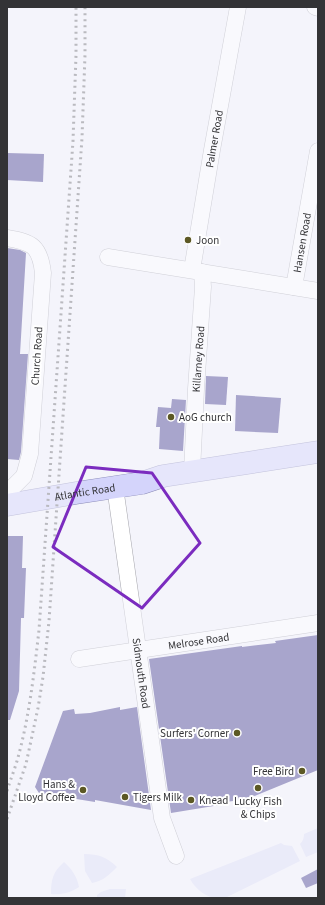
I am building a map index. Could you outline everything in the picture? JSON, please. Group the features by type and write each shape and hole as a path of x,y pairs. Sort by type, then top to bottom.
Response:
{"main road":[{"name":"Atlantic Road","path":"8,495 142,484 163,476 318,452"},
{"name":"Atlantic Road","path":"8,495 137,472 163,476"}],"street":[{"name":"Palmer Road","path":"197,271 212,150 238,7"},
{"name":"Hansen Road","path":"294,287 318,151"},
{"name":"Church Road","path":"7,238 26,242 35,248 40,259 43,273 30,454 24,476 8,495"},
{"path":"108,257 318,291"},
{"name":"Killarney Road","path":"192,471 203,287 197,271"},
{"name":"Sidmouth Road","path":"115,487 162,818 176,856"},
{"name":"Melrose Road","path":"79,659 318,623"}],"highlighted area":[{"path":"86,467 152,473 200,543 142,608 53,547"}],"shaded area":[{"path":"318,828 318,852 306,857 300,844 304,834"},
{"path":"281,843 292,846 300,861 227,897 210,897 201,892 190,879"},
{"path":"84,854 102,857 117,867 103,879 92,883 85,871"},
{"path":"64,862 74,873 79,887 65,893 51,894 53,876"},
{"path":"110,889 126,889 125,898 97,898 97,895 101,892"}],"building":[{"path":"7,153 44,154 43,182 7,180"},
{"path":"7,248 20,250 26,253 20,354 28,354 21,452 19,460 7,459"},
{"path":"206,376 228,377 226,405 205,404"},
{"path":"236,395 281,398 278,433 235,431"},
{"name":"AoG church","path":"172,399 186,400 183,451 159,449 160,427 156,427 158,407 171,408"},
{"path":"7,536 23,536 22,568 26,568 24,618 21,618 19,691 10,720 7,720"},
{"name":"Surfers' Corner","path":"318,635 318,770 247,799 171,813 149,659 242,646 276,643 275,641"},
{"path":"120,707 120,710 137,707 151,810 95,800 95,802 39,793 35,787 63,711 74,709 75,714 90,713"},
{"path":"318,869 318,883 306,888 301,878"}],"railway":[{"path":"7,791 17,761 25,729 39,630 73,141 76,7"},
{"path":"7,819 26,764 38,708 49,621 82,138 85,7"}],"place":[{"name":"Joon","path":"188,240"},
{"name":"AoG church","path":"171,417"},
{"name":"Surfers' Corner","path":"237,733"},
{"name":"Free Bird","path":"302,771"},
{"name":"Lucky Fish & Chips","path":"258,788"},
{"name":"Hans & Lloyd Coffee","path":"83,790"},
{"name":"Tigers Milk","path":"125,797"},
{"name":"Knead","path":"191,800"}]}
